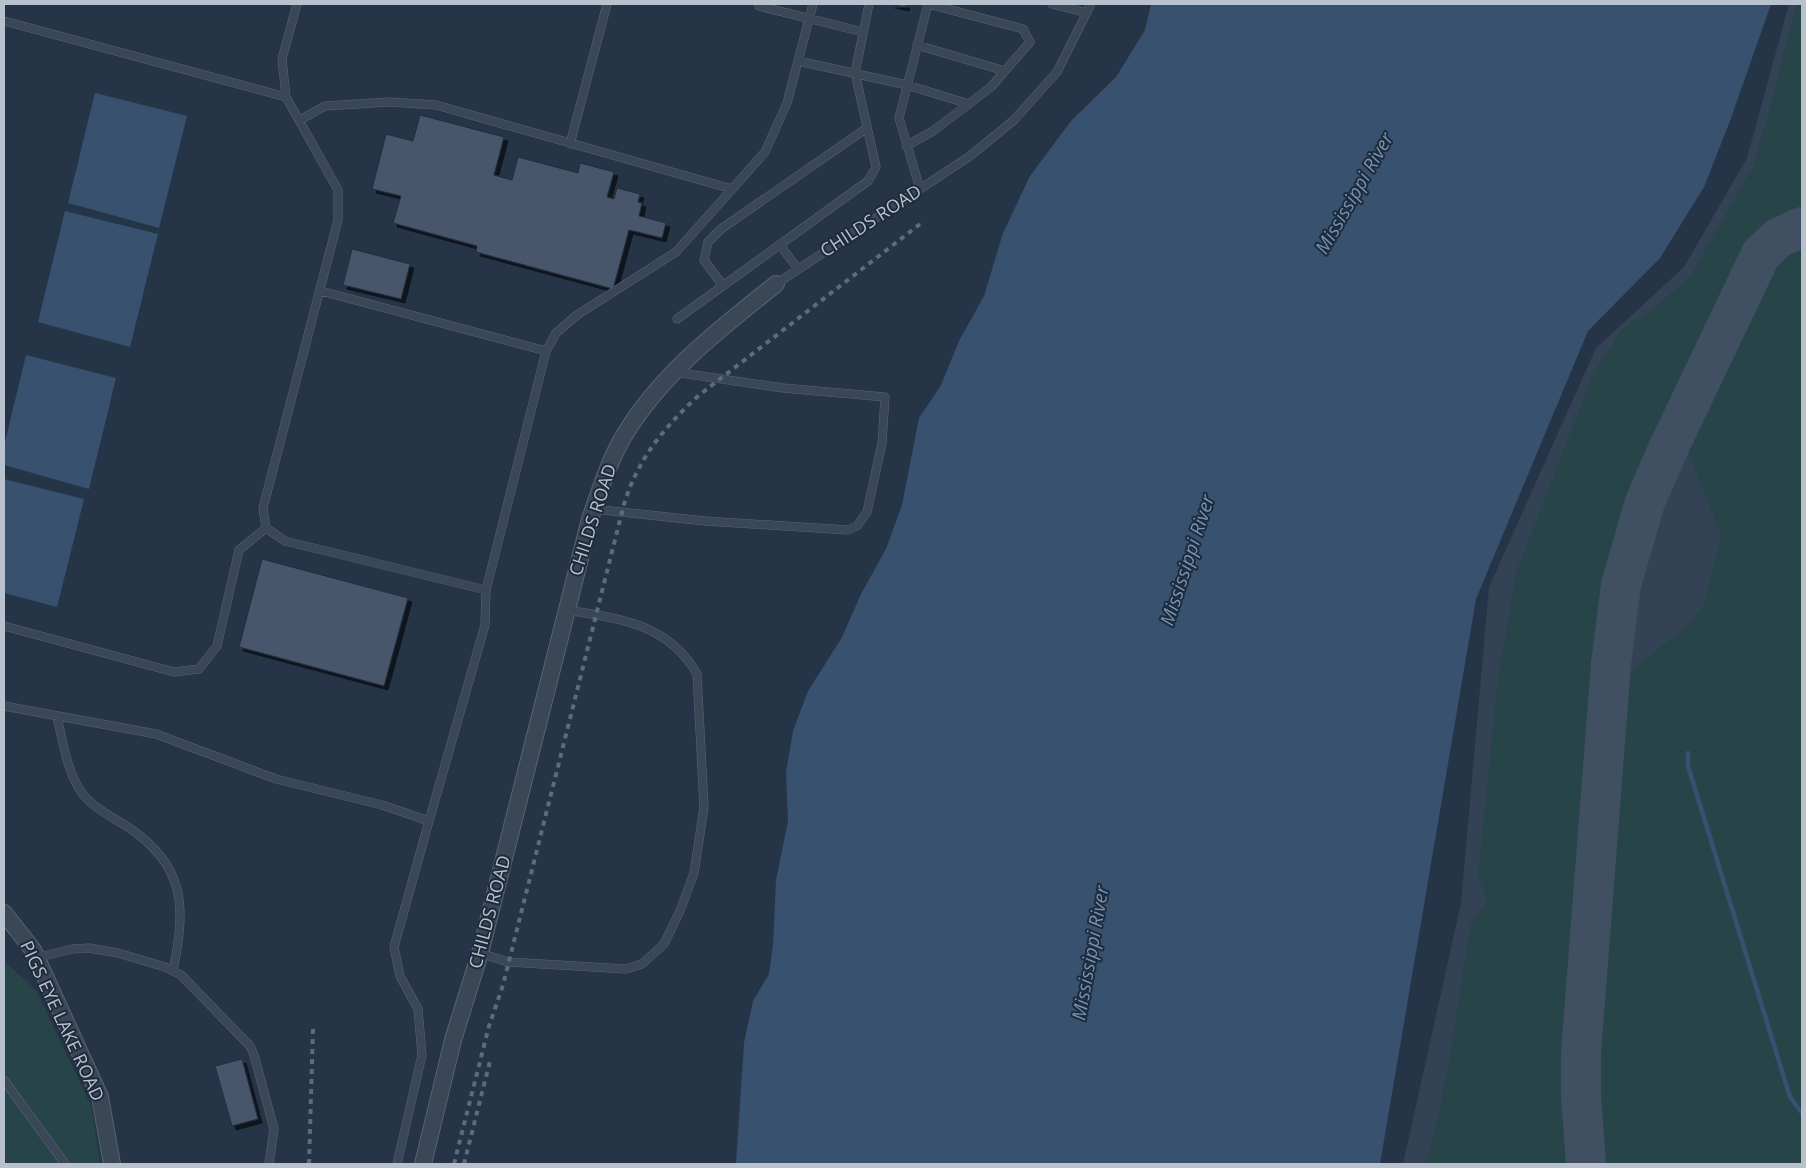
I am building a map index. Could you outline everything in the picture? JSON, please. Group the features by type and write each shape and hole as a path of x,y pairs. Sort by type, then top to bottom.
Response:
{"street":[{"name":"CHILDS ROAD","path":"423,1164 453,1040 480,953 593,509 608,468 624,435 643,407 674,372 715,333 776,284"},
{"name":"PIGS EYE LAKE ROAD","path":"7,921 36,958 100,1098 112,1164"}],"lane":[{"path":"296,4 282,59 286,97 338,190 338,220 263,508 266,528 285,541 486,590"},
{"path":"570,144 607,4"},
{"path":"759,4 758,6 863,32"},
{"path":"397,1164 422,1055 418,1010 400,976 394,947 485,625 486,590 546,351 556,333 577,315 676,252 765,152 787,103 813,4"},
{"path":"677,319 868,181 876,167 855,73 869,4"},
{"path":"906,146 933,131 991,87 1030,42 1023,29 928,4 899,118 906,146 920,189"},
{"path":"1052,4 1087,13"},
{"name":"CHILDS ROAD","path":"776,284 970,156 1014,120 1057,72 1091,4"},
{"path":"4,21 286,97"},
{"path":"917,45 1005,71"},
{"path":"798,61 908,85 969,104"},
{"path":"300,120 326,106 389,102 436,105 732,189"},
{"path":"723,286 704,260 708,242 721,229 867,128"},
{"path":"780,245 798,269"},
{"path":"321,291 546,351"},
{"path":"593,509 705,521 848,530 857,526 867,512 882,442 885,397 783,388 674,372"},
{"path":"4,626 174,672 199,669 217,646 239,550 266,528"},
{"path":"480,953 508,962 579,968 626,969 642,964 664,944 680,911 694,873 704,807 697,674 687,657 661,634 641,626 567,610"},
{"path":"4,706 156,734 276,779 382,805 429,821"},
{"path":"57,717 73,776 82,794 94,806 149,841 160,853 170,870 178,890 180,918 173,971"},
{"path":"36,958 72,949 89,948 118,953 181,975 250,1046 274,1129 269,1164"},
{"path":"4,1080 65,1164"}],"shaded area":[{"path":"1789,4 1802,4 1802,1164 1403,1164 1461,903 1489,587 1596,348 1684,267 1747,158"}],"green space":[{"path":"1797,4 1802,4 1802,211 1764,227 1748,243 1645,459 1626,506 1611,555 1599,616 1563,1060 1568,1164 1425,1164 1435,1131 1449,1061 1471,924 1487,902 1478,874 1499,672 1516,573 1594,372 1622,329 1657,306 1692,274 1755,163"},
{"path":"1802,247 1802,1164 1604,1164 1597,1097 1597,1046 1626,687 1628,678 1635,668 1687,626 1704,605 1721,535 1690,457 1689,449 1771,273 1782,257"},
{"path":"4,961 36,990 92,1108 100,1164 4,1164"}],"water":[{"name":"Mississippi River","path":"1151,4 1771,4 1730,121 1704,187 1660,258 1588,331 1476,599 1380,1164 736,1164 744,1043 753,1001 769,974 773,945 776,880 788,821 786,772 793,731 808,691 841,639 862,592 886,549 902,505 919,418 940,387 960,339 984,296 1003,233 1030,176 1071,121 1116,77 1145,30"},
{"path":"95,93 187,116 159,228 68,203"},
{"path":"65,211 158,234 130,347 38,322"},
{"path":"26,355 116,378 89,489 4,465 4,446"},
{"path":"4,479 84,499 57,607 4,593"}],"building":[{"path":"891,4 906,4 905,7"},
{"path":"420,115 504,137 494,175 512,180 518,157 578,173 580,163 614,172 607,197 614,199 617,188 640,194 638,202 642,203 639,216 666,223 662,238 629,230 613,289 476,252 477,246 393,223 401,196 372,189 386,134 413,141"},
{"path":"352,249 410,264 401,299 343,285"},
{"path":"262,559 408,598 384,686 239,647"},
{"path":"242,1059 258,1119 232,1126 215,1066"}],"waterway":[{"path":"1688,753 1688,766 1790,1097 1802,1113"}],"taxiway":[{"path":"1586,1164 1581,1097 1581,1053 1611,664 1621,585 1645,502 1668,449 1761,254 1778,238 1802,227"}],"railway":[{"path":"454,1164 489,1026 503,985 624,504 637,472 663,432 698,396 924,221"},
{"path":"309,1164 313,1028"},
{"path":"464,1164 490,1061"}]}
